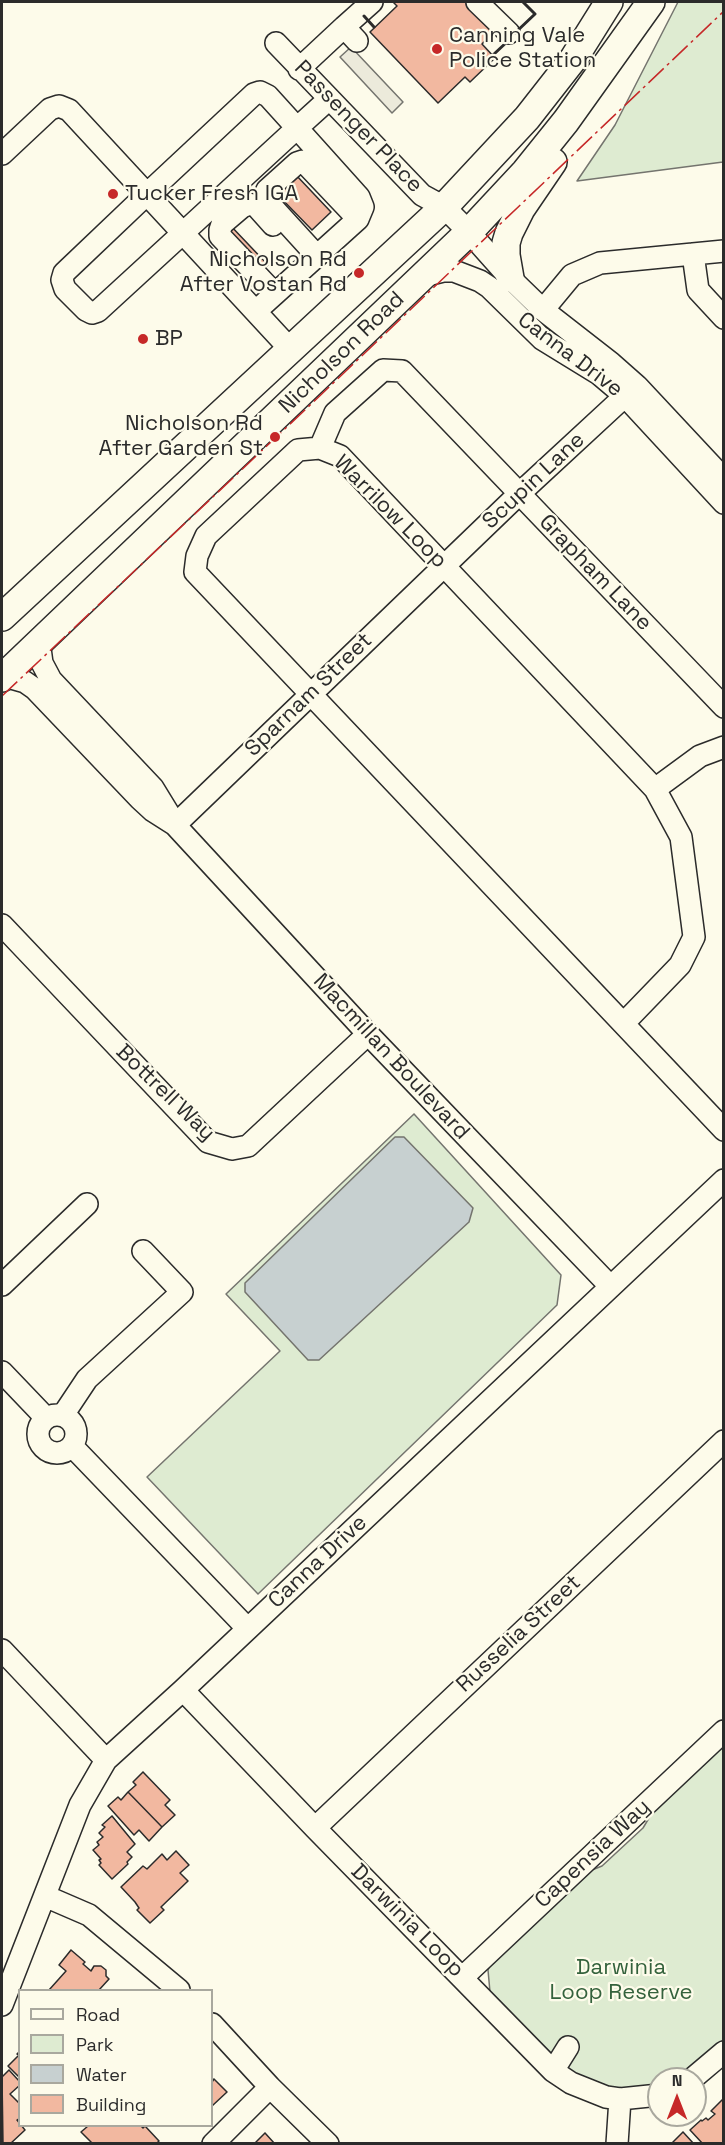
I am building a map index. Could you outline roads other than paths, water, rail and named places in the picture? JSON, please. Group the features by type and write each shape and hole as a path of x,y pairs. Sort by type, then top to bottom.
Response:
{"main road":[{"path":"583,44 598,2"},
{"name":"Nicholson Road","path":"2,617 444,207 527,118 583,44 609,2"},
{"name":"Nicholson Road","path":"3,676 469,232 525,172 584,98 651,2"},
{"path":"510,278 506,255 509,233 538,181 603,93 614,56"}],"street":[{"path":"299,69 351,34 372,2"},
{"path":"477,2 509,33"},
{"name":"Passenger Place","path":"276,43 422,195 444,207 469,232"},
{"path":"256,311 358,219 363,207 359,197 297,128 268,96 260,92 254,94 147,194 64,273 62,280 65,289 86,310 92,313 98,311 297,128 328,99"},
{"path":"2,154 50,109 59,106 69,110 291,350"},
{"path":"316,257 266,200 267,190 297,163 303,161 358,219"},
{"path":"275,294 220,236 222,224 242,207 249,204 256,206 316,257"},
{"path":"300,218 316,257"},
{"name":"Canna Drive","path":"469,232 510,278 543,310 637,386 723,479"},
{"path":"543,310 572,275 600,263 723,251"},
{"path":"693,254 698,290 723,318"},
{"name":"Canna Drive","path":"423,276 454,271 480,280 542,339 599,374 625,396 723,503"},
{"name":"Grapham Lane","path":"320,448 335,414 383,370 402,371 723,707"},
{"name":"Scupin Lane","path":"444,566 625,396"},
{"name":"Warrilow Loop","path":"624,1023 680,965 694,937 681,837 655,789 340,456 320,448 298,450 206,537 197,556 195,572 723,1130"},
{"name":"Sparnam Street","path":"175,825 444,566"},
{"name":"Macmillan Boulevard","path":"39,641 42,663 51,680 153,788 175,825 368,1034 609,1286"},
{"name":"Macmillan Boulevard","path":"3,676 25,682 34,689 140,799 153,811 175,825"},
{"path":"655,789 699,756 723,747"},
{"name":"Bottrell Way","path":"2,925 208,1142 232,1149 248,1146 368,1034"},
{"name":"Canna Drive","path":"2,2005 80,1805 106,1760 723,1180"},
{"path":"2,1285 87,1204"},
{"path":"2,1372 54,1417 73,1422 76,1439 72,1446 63,1452 52,1452 43,1446 39,1438 39,1429 54,1417 87,1379 182,1292 143,1251"},
{"name":"Russelia Street","path":"315,1828 723,1440"},
{"path":"72,1446 247,1628"},
{"path":"3,1654 106,1760"},
{"name":"Darwinia Loop","path":"183,1690 553,2070 570,2083 606,2097 620,2099 647,2096"},
{"name":"Capensia Way","path":"463,1977 723,1731"},
{"path":"45,1896 89,1915 177,1989"},
{"path":"213,2025 270,2087 328,2144"},
{"path":"553,2070 567,2047"},
{"path":"706,2067 723,2052"},
{"path":"213,2144 270,2087"},
{"path":"617,2144 620,2099"}],"water":[{"path":"395,1137 404,1137 473,1208 469,1222 319,1360 308,1360 245,1292 245,1283"}],"place":[{"name":"Canning Vale Police Station","path":"437,49"},
{"name":"Tucker Fresh IGA","path":"113,194"},
{"name":"Nicholson Rd After Vostan Rd","path":"359,273"},
{"name":"BP","path":"143,339"},
{"name":"Nicholson Rd After Garden St","path":"275,437"}],"park label":[{"name":"Darwinia Loop Reserve","path":"621,1980"}]}
